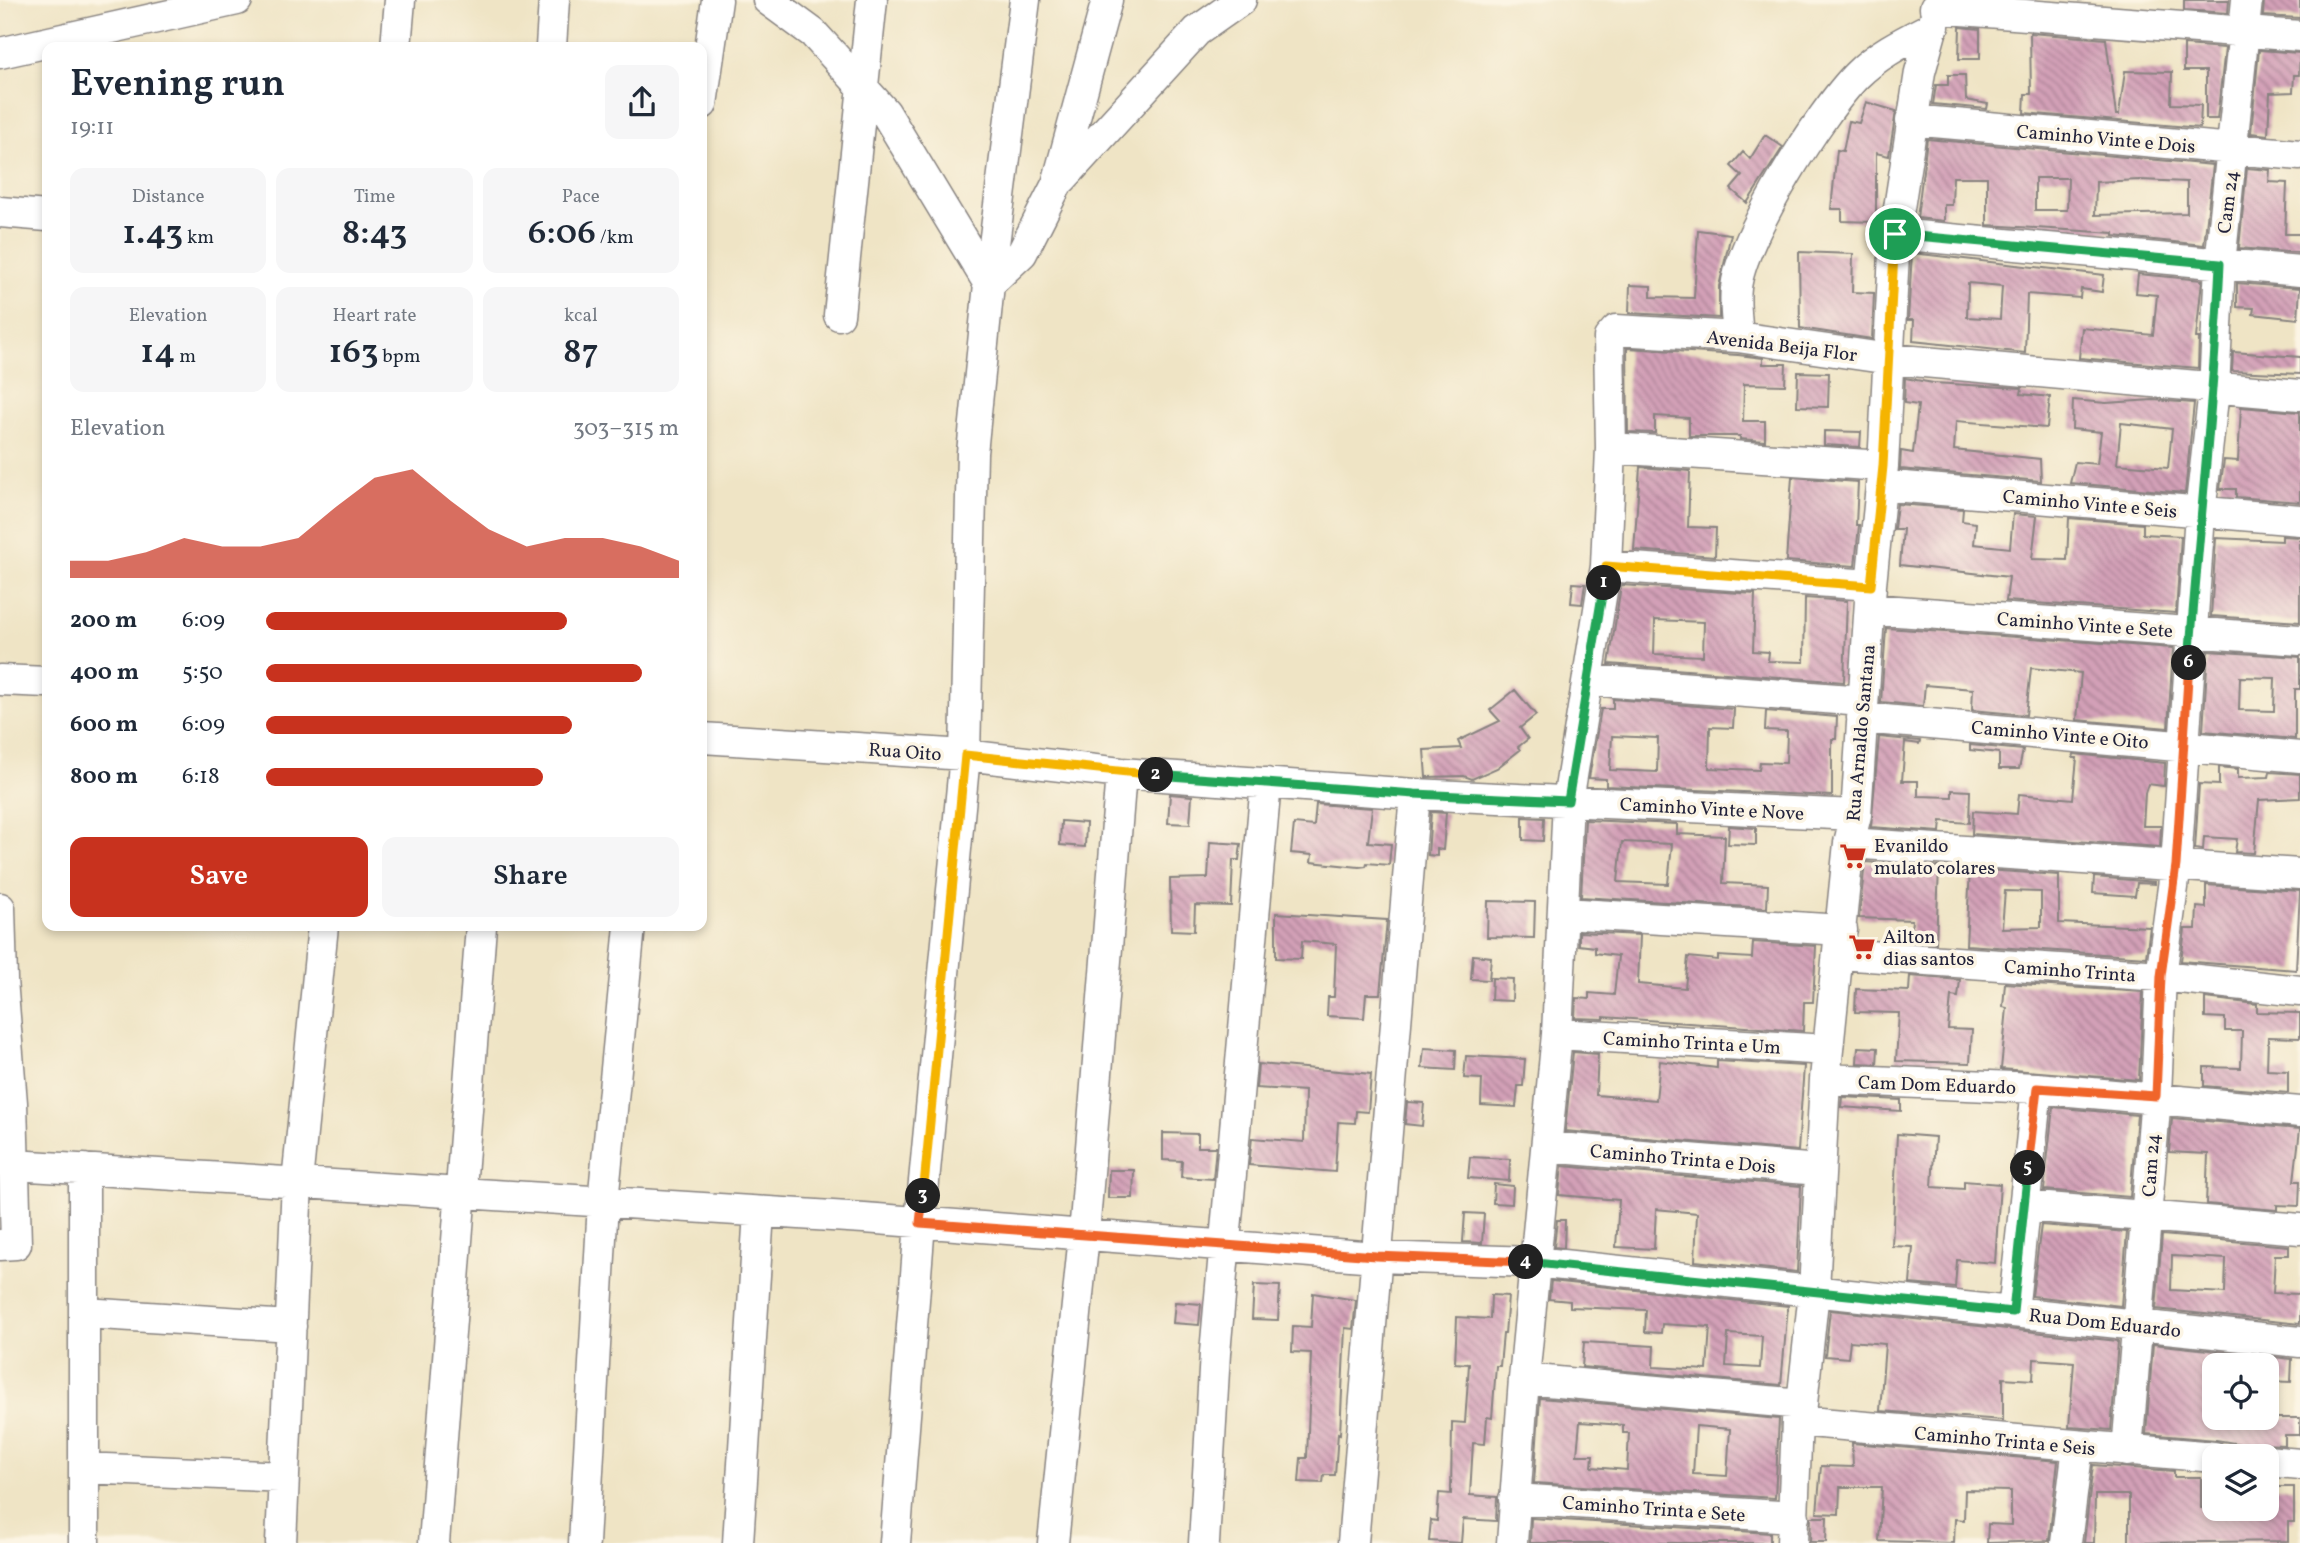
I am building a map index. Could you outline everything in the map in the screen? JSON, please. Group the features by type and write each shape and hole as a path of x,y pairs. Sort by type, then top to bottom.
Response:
{"street":[{"path":"49,42 237,0"},
{"path":"396,42 400,0"},
{"path":"551,42 554,0"},
{"path":"707,72 718,0"},
{"path":"768,0 813,33 885,112 989,284"},
{"path":"839,315 872,0"},
{"path":"895,1543 920,1223 965,755 972,453 989,284 1025,0"},
{"path":"989,284 1022,253 1057,184 1107,0"},
{"path":"1057,184 1197,31 1241,0"},
{"name":"Cam 24","path":"2127,1451 2156,1096 2161,976 2176,865 2200,513 2214,390 2220,264 2246,32 2247,0"},
{"path":"1738,337 1736,287 1753,240 1803,145 1857,75 1936,11 2300,37"},
{"name":"Rua Arnaldo Santana","path":"1793,1530 1800,1412 1814,1290 1825,1079 1852,829 1882,476 1895,234 1911,120 1936,11"},
{"path":"0,53 42,44"},
{"name":"Caminho Vinte e Dois","path":"1911,120 2300,155"},
{"path":"0,212 42,216"},
{"path":"1895,234 2300,271"},
{"name":"Avenida Beija Flor","path":"1512,1543 1534,1262 1557,1034 1568,801 1606,566 1611,448 1609,338 1616,330 1738,337 1890,359 2214,390 2300,395"},
{"name":"Caminho Vinte e Seis","path":"1611,448 2200,513 2300,520"},
{"name":"Caminho Vinte e Sete","path":"1606,566 2192,632 2300,640"},
{"path":"0,680 42,682"},
{"name":"Caminho Vinte e Oito","path":"1588,680 2300,757"},
{"name":"Rua Oito","path":"707,738 965,755 1121,773 1415,794 1568,801"},
{"path":"1053,1543 1084,1235 1121,773"},
{"path":"1204,1543 1225,1244 1266,783"},
{"path":"1353,1543 1415,794"},
{"name":"Caminho Vinte e Nove","path":"1568,801 2176,865 2300,874"},
{"path":"0,908 6,1103 14,1165 8,1244"},
{"name":"Caminho Trinta","path":"1563,913 2300,991"},
{"path":"281,1543 297,1182 322,931"},
{"path":"434,1543 481,931"},
{"path":"583,1543 603,1202 629,931"},
{"name":"Caminho Trinta e Um","path":"1557,1034 1828,1049"},
{"name":"Cam Dom Eduardo","path":"1825,1079 2156,1096 2300,1112"},
{"path":"2013,1312 2037,1088"},
{"name":"Caminho Trinta e Dois","path":"1547,1147 1819,1170"},
{"name":"Rua Dom Eduardo","path":"14,1165 759,1212 1376,1256 1534,1262 2300,1342"},
{"path":"84,1169 84,1543"},
{"path":"2024,1206 2300,1229"},
{"path":"738,1543 759,1212"},
{"path":"84,1313 290,1326"},
{"name":"Caminho Trinta e Seis","path":"1524,1379 2078,1446 2202,1456"},
{"path":"2066,1543 2078,1446"},
{"path":"2279,1462 2300,1464"},
{"path":"84,1468 284,1477"},
{"name":"Caminho Trinta e Sete","path":"1514,1499 1793,1530"}],"building":[{"path":"2184,0 2229,0 2228,13 2184,10"},
{"path":"2264,0 2300,0 2300,18 2263,16"},
{"path":"1960,27 1980,29 1980,59 1959,59"},
{"path":"2030,33 2106,39 2116,115 2119,115 2125,71 2172,72 2171,104 2201,105 2200,128 2024,113 2025,94 2031,94"},
{"path":"2184,45 2225,48 2217,119 2206,119 2206,71 2184,71"},
{"path":"2259,50 2300,53 2299,75 2294,75 2293,92 2270,93 2268,135 2251,133"},
{"path":"1948,75 1965,75 1966,100 1988,104 1987,109 1933,104 1936,85 1948,85"},
{"path":"1866,102 1896,111 1889,156 1876,153 1876,222 1842,221 1842,209 1831,209 1837,150 1843,151 1849,121 1859,123"},
{"path":"1765,135 1783,147 1747,203 1731,189 1742,176 1731,166 1743,152 1750,159"},
{"path":"1927,139 2213,165 2204,245 2114,236 2114,233 1987,225 1987,177 1953,177 1952,205 1944,205 1944,221 1917,218","holes":["2035,178 2068,178 2067,210 2035,210","2096,182 2187,182 2187,213 2095,215"]},
{"path":"2247,168 2270,170 2269,182 2287,183 2285,234 2300,234 2300,253 2239,248"},
{"path":"1698,230 1731,234 1719,286 1719,318 1629,313 1630,285 1651,286 1651,297 1694,298"},
{"path":"1799,252 1853,254 1852,292 1874,293 1872,339 1800,328"},
{"path":"1912,253 2104,275 2102,292 2081,289 2080,298 2027,294 2025,353 1913,341 1914,320 1908,320","holes":["1968,283 2002,286 2000,319 1967,317"]},
{"path":"2138,274 2202,280 2196,338 2199,338 2198,368 2079,358 2082,328 2153,335 2157,295 2136,293"},
{"path":"2237,283 2300,288 2298,319 2253,314 2254,308 2237,307"},
{"path":"1627,348 1738,355 1763,358 1763,364 1786,364 1785,385 1744,384 1743,421 1765,421 1765,441 1740,439 1740,436 1689,436 1689,418 1655,416 1655,433 1628,432"},
{"path":"2233,352 2300,357 2300,374 2232,371"},
{"path":"1798,372 1829,373 1828,407 1797,406"},
{"path":"1905,378 1933,383 2022,388 2021,394 2050,397 2047,428 1956,421 1954,450 2040,459 2041,481 1900,469 1901,451 1913,453 1918,405 1904,403"},
{"path":"2073,400 2106,403 2153,400 2194,403 2185,493 2070,483 2075,462 2097,464 2101,432 2072,429","holes":["2121,423 2172,429 2168,468 2117,464"]},
{"path":"2241,407 2300,412 2300,502 2236,497 2236,489 2220,489 2224,460 2238,461"},
{"path":"1824,431 1861,432 1860,447 1824,445"},
{"path":"1640,467 1690,471 1688,527 1716,528 1715,556 1634,550"},
{"path":"1792,477 1858,482 1856,525 1859,525 1855,566 1786,561"},
{"path":"1897,504 1963,509 1962,521 1976,523 1974,544 2010,548 2013,514 2037,516 2032,559 2067,560 2069,518 2143,524 2143,534 2181,536 2176,613 2006,601 2009,577 1900,565 1903,529 1894,529"},
{"path":"2282,536 2300,537 2300,622 2211,616 2216,538 2282,541"},
{"path":"1573,583 1585,584 1582,604 1571,603"},
{"path":"1621,585 1755,594 1753,651 1769,652 1768,661 1804,662 1805,598 1847,601 1844,682 1609,664","holes":["1655,620 1704,622 1703,656 1654,654"]},
{"path":"1886,628 2173,648 2168,728 2077,720 2081,673 2031,668 2026,715 1972,710 1973,689 1925,685 1923,706 1881,702"},
{"path":"2208,651 2300,657 2300,689 2295,689 2295,739 2203,731","holes":["2240,677 2275,678 2274,711 2239,710"]},
{"path":"1515,690 1536,715 1520,728 1528,739 1518,747 1520,750 1497,768 1472,779 1464,776 1426,777 1424,750 1461,748 1458,741 1500,721 1490,710"},
{"path":"1613,699 1734,709 1733,728 1710,727 1709,768 1759,770 1760,762 1786,763 1787,731 1765,730 1766,711 1837,717 1836,739 1832,739 1832,796 1606,786 1606,779 1589,778 1601,709 1613,709","holes":["1612,736 1658,738 1657,772 1610,770"]},
{"path":"1879,737 1920,741 1919,744 1905,742 1902,781 1918,781 1918,796 1952,797 1952,790 1970,791 1969,823 1941,821 1940,832 1871,827"},
{"path":"1970,745 2023,750 2019,769 1999,769 1999,753 1970,750"},
{"path":"2074,754 2165,763 2164,786 2148,784 2143,826 2161,826 2160,847 1972,834 1973,811 2017,814 2019,794 2073,799 2077,758 2073,758"},
{"path":"2219,767 2238,769 2238,778 2269,777 2270,772 2300,774 2300,798 2259,800 2254,853 2235,852 2237,839 2204,837 2203,850 2195,849 2199,784 2219,785"},
{"path":"1170,794 1192,796 1190,824 1168,823"},
{"path":"1316,804 1372,808 1368,842 1391,844 1389,865 1367,863 1366,866 1359,867 1311,862 1312,855 1291,853 1294,824 1314,826"},
{"path":"1431,812 1446,813 1443,850 1437,849 1437,856 1428,855"},
{"path":"1523,817 1544,818 1543,841 1523,840"},
{"path":"1585,820 1677,824 1677,834 1725,836 1723,883 1768,885 1767,908 1581,897","holes":["1622,842 1672,844 1668,884 1618,882"]},
{"path":"1061,821 1086,823 1085,847 1060,845"},
{"path":"1729,826 1756,828 1756,845 1728,844"},
{"path":"1210,842 1241,844 1239,860 1233,860 1231,906 1195,905 1194,931 1171,930 1170,879 1208,878"},
{"path":"1865,862 1939,867 1936,943 1910,941 1912,920 1859,918"},
{"path":"1970,869 2059,875 2059,923 2150,927 2146,957 1966,945","holes":["2005,891 2041,892 2041,927 2002,928"]},
{"path":"2094,877 2155,884 2137,883 2135,896 2093,893"},
{"path":"2206,885 2300,891 2296,970 2181,961 2185,929 2196,929 2197,907 2206,908"},
{"path":"1488,901 1535,902 1534,938 1487,937"},
{"path":"1276,913 1387,920 1380,994 1366,994 1364,1018 1327,1016 1328,997 1334,997 1336,944 1302,941 1301,959 1276,958"},
{"path":"1579,932 1640,935 1638,984 1685,988 1688,957 1718,960 1718,956 1752,958 1753,942 1816,946 1813,1002 1804,1002 1803,1031 1604,1017 1575,1018 1576,998 1589,999 1589,993 1614,995 1618,956 1595,953 1595,947 1579,945"},
{"path":"1473,955 1491,957 1489,980 1471,979"},
{"path":"1910,976 1960,980 1958,997 1951,996 1948,1029 1972,1030 1970,1063 1896,1061 1899,1013 1855,1012 1856,989 1909,991"},
{"path":"1492,978 1513,979 1512,1001 1491,1000"},
{"path":"2005,983 2143,992 2139,1080 2001,1069 2007,1008 2003,1007"},
{"path":"2205,998 2257,1004 2257,1012 2300,1013 2300,1038 2268,1037 2267,1070 2288,1071 2288,1093 2204,1086 2204,1067 2241,1068 2242,1031 2225,1031 2225,1018 2205,1017"},
{"path":"1858,1047 1878,1048 1877,1064 1857,1063"},
{"path":"1424,1048 1456,1050 1455,1070 1422,1068"},
{"path":"1573,1052 1598,1054 1596,1095 1656,1100 1660,1061 1717,1068 1717,1061 1804,1066 1798,1151 1565,1131"},
{"path":"1466,1056 1525,1059 1523,1086 1518,1086 1516,1107 1481,1105 1482,1079 1464,1078"},
{"path":"1258,1064 1371,1074 1368,1112 1356,1111 1355,1123 1338,1122 1335,1172 1249,1165 1252,1138 1304,1142 1305,1091 1256,1088"},
{"path":"1842,1097 1901,1100 1901,1111 1841,1107"},
{"path":"1407,1102 1424,1103 1422,1126 1405,1124"},
{"path":"2053,1107 2137,1115 2130,1197 2044,1190"},
{"path":"2172,1118 2300,1129 2294,1181 2300,1181 2299,1206 2277,1205 2277,1210 2206,1204 2208,1154 2169,1152"},
{"path":"1163,1133 1198,1134 1198,1147 1216,1147 1213,1179 1181,1177 1182,1161 1163,1160"},
{"path":"1897,1134 1935,1137 1932,1187 1964,1189 1964,1181 2000,1184 1995,1263 1957,1260 1955,1288 1910,1284 1913,1247 1892,1246"},
{"path":"1470,1157 1510,1159 1509,1181 1468,1178"},
{"path":"1562,1166 1801,1186 1797,1272 1695,1261 1697,1213 1656,1209 1654,1249 1616,1247 1619,1200 1559,1195"},
{"path":"1109,1170 1134,1170 1133,1198 1108,1198"},
{"path":"1494,1184 1513,1186 1512,1204 1493,1203"},
{"path":"1465,1213 1484,1214 1482,1243 1463,1242"},
{"path":"1557,1220 1565,1220 1564,1248 1554,1247"},
{"path":"2041,1225 2127,1232 2121,1306 2032,1296"},
{"path":"2162,1235 2289,1246 2289,1255 2275,1255 2273,1293 2300,1294 2300,1324 2156,1309","holes":["2172,1256 2226,1259 2225,1293 2171,1290"]},
{"path":"1551,1281 1788,1306 1781,1385 1582,1367 1584,1342 1654,1346 1653,1367 1707,1370 1710,1327 1662,1324 1661,1333 1645,1332 1646,1310 1570,1307 1570,1301 1549,1299","holes":["1728,1334 1762,1336 1760,1368 1726,1366"]},
{"path":"1254,1285 1280,1286 1278,1320 1252,1319"},
{"path":"1313,1293 1356,1300 1353,1329 1345,1328 1340,1434 1338,1433 1335,1475 1324,1475 1323,1483 1299,1482 1301,1458 1307,1458 1311,1353 1292,1352 1293,1326 1311,1327"},
{"path":"1491,1295 1508,1296 1505,1334 1500,1366 1496,1366 1492,1418 1487,1417 1485,1444 1473,1443 1470,1495 1497,1497 1496,1521 1463,1519 1461,1543 1429,1541 1431,1520 1437,1521 1439,1493 1451,1494 1452,1422 1465,1423 1469,1364 1455,1363 1457,1317 1490,1319"},
{"path":"1175,1302 1201,1304 1199,1325 1173,1323"},
{"path":"1830,1310 2118,1341 2111,1430 2069,1427 2074,1362 2034,1359 2033,1380 2003,1378 2003,1420 1880,1411 1885,1344 1850,1341 1848,1358 1825,1356"},
{"path":"2153,1344 2236,1353 2202,1353 2202,1430 2279,1430 2279,1418 2300,1418 2300,1435 2285,1435 2285,1445 2241,1444 2146,1434"},
{"path":"2279,1358 2292,1359 2291,1382 2279,1382"},
{"path":"1540,1398 1779,1419 1775,1498 1534,1483","holes":["1580,1422 1623,1425 1623,1433 1629,1433 1627,1470 1592,1467 1593,1455 1577,1455","1696,1426 1730,1429 1727,1476 1693,1474"]},
{"path":"1852,1443 2058,1461 2049,1541 1987,1543 1988,1524 2011,1525 2011,1491 1965,1490 1964,1520 1955,1519 1954,1543 1879,1541 1882,1487 1840,1487 1839,1514 1817,1513 1821,1466 1853,1467"},
{"path":"2093,1465 2174,1471 2174,1477 2201,1477 2202,1521 2279,1521 2279,1487 2294,1487 2294,1522 2288,1522 2288,1541 2129,1543 2129,1495 2095,1495 2094,1543 2084,1543"},
{"path":"1811,1517 1827,1517 1826,1542 1810,1542"},
{"path":"1531,1518 1770,1533 1770,1543 1530,1543"}],"place":[{"name":"Evanildo mulato colares","path":"1853,856"},
{"name":"Ailton dias santos","path":"1862,947"}],"route":[{"path":"1895,234 2220,264 2214,390 2200,513 2176,865 2161,976 2156,1096 2037,1088 2013,1312 1534,1262 1376,1256 920,1223 965,755 1121,773 1415,794 1568,801 1606,566 1871,586 1883,466 1895,234"}]}
